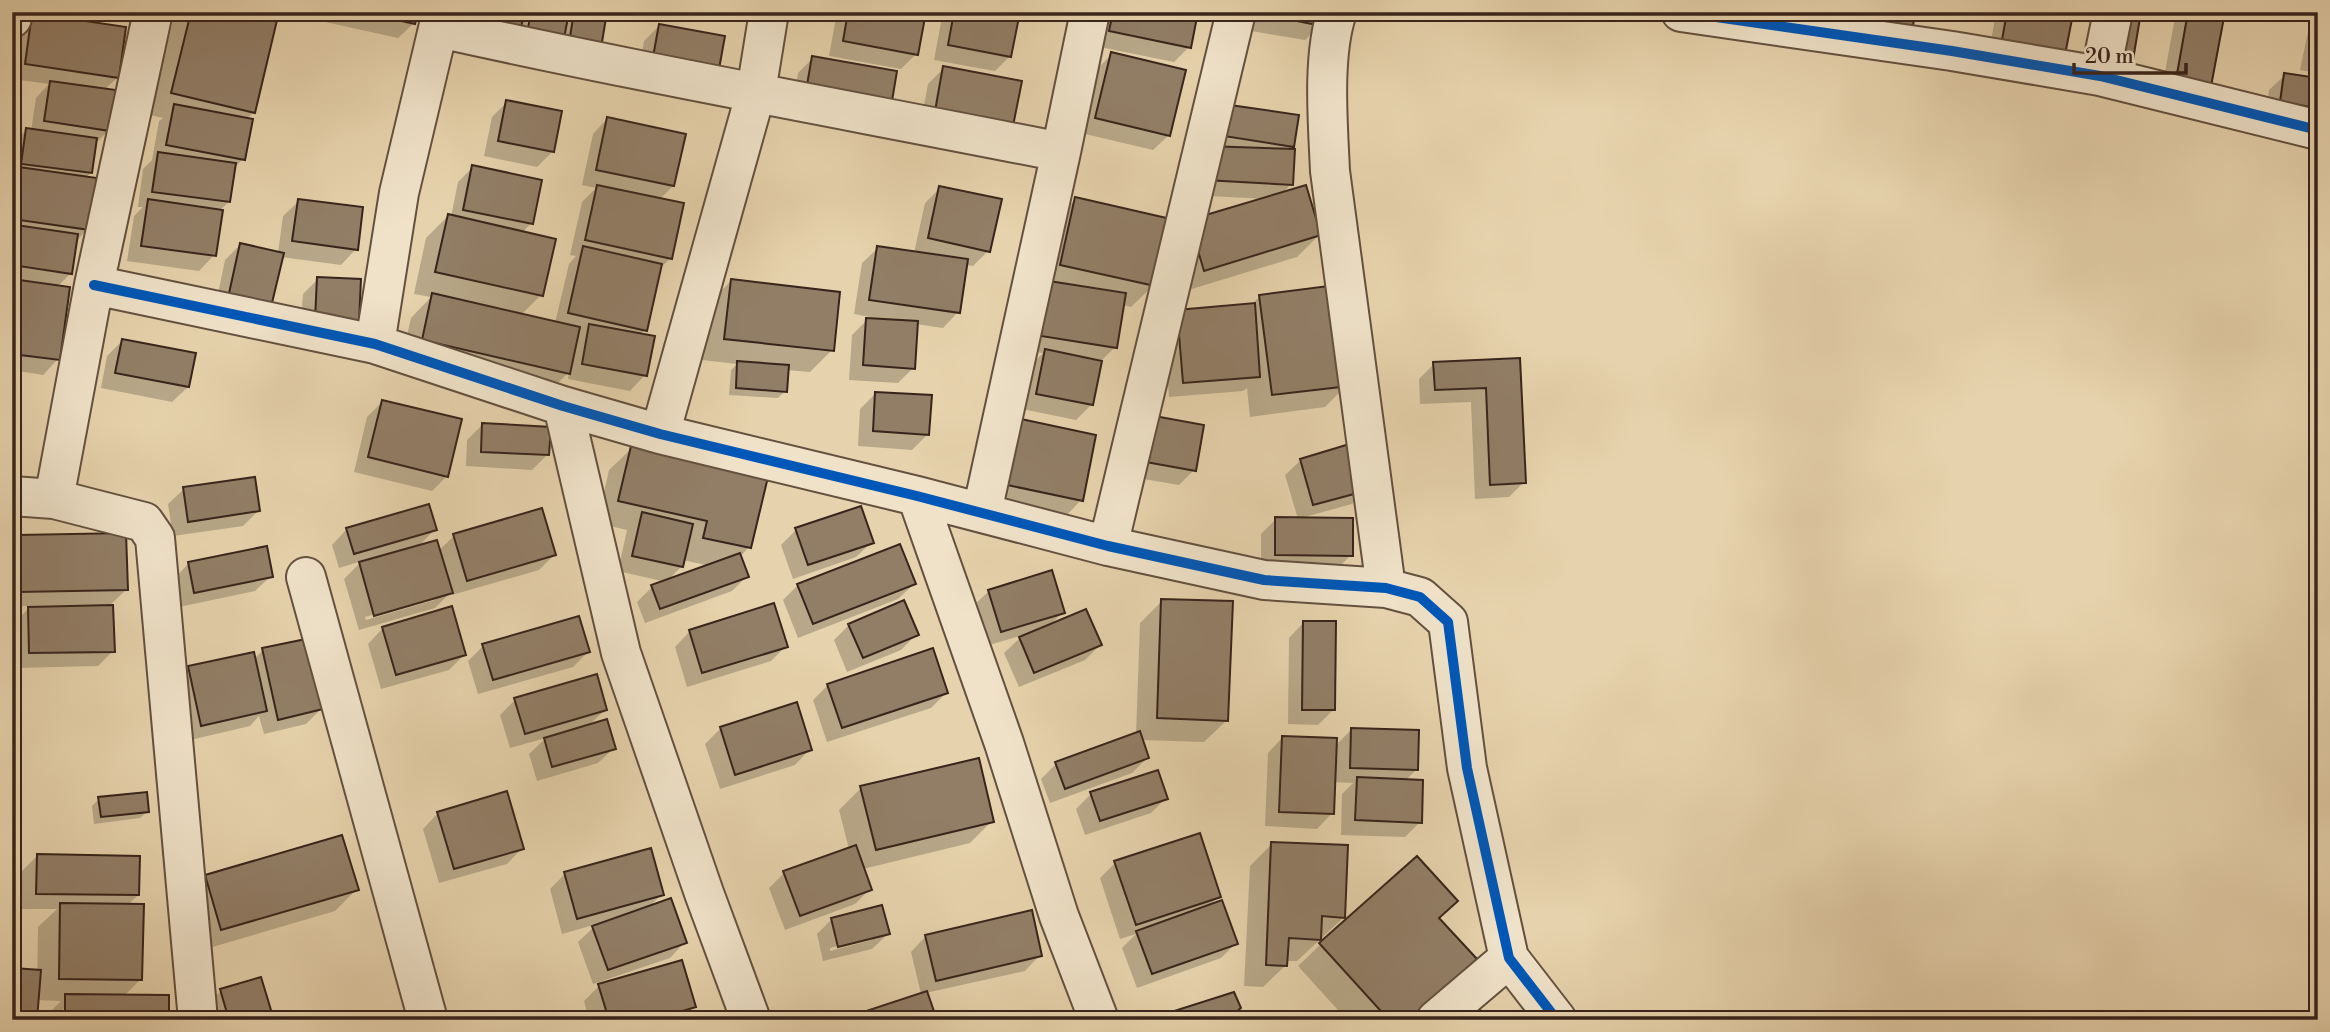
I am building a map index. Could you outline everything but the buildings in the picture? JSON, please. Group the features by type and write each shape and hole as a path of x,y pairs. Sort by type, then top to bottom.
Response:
{"street":[{"path":"12,18 13,12"},
{"path":"54,499 94,285 153,12"},
{"path":"660,434 756,92 769,12"},
{"path":"982,512 1090,12"},
{"path":"1108,546 1236,12"},
{"path":"1337,12 1332,27 1327,107 1330,171 1386,588"},
{"path":"2100,76 2113,12"},
{"path":"1688,13 1833,23 2100,76 2318,130"},
{"path":"375,344 399,193 441,20 604,65 1061,152"},
{"path":"94,285 375,344 563,406 660,434 918,496 1108,546 1264,580 1386,588 1420,597 1448,622 1467,768 1509,958 1557,1020"},
{"path":"563,406 621,653 751,1020"},
{"path":"12,496 54,499 122,515 144,522 155,538 198,1020"},
{"path":"918,496 1004,743 1059,916 1099,1020"},
{"path":"306,577 428,1020"},
{"path":"1436,1020 1509,958"}],"cycle path":[{"path":"1681,12 1952,51 2100,76 2318,130"},
{"path":"94,285 375,344 563,406 660,434 917,496 1108,546 1264,580 1386,588 1420,597 1448,622 1467,768 1509,958 1557,1020"}]}
